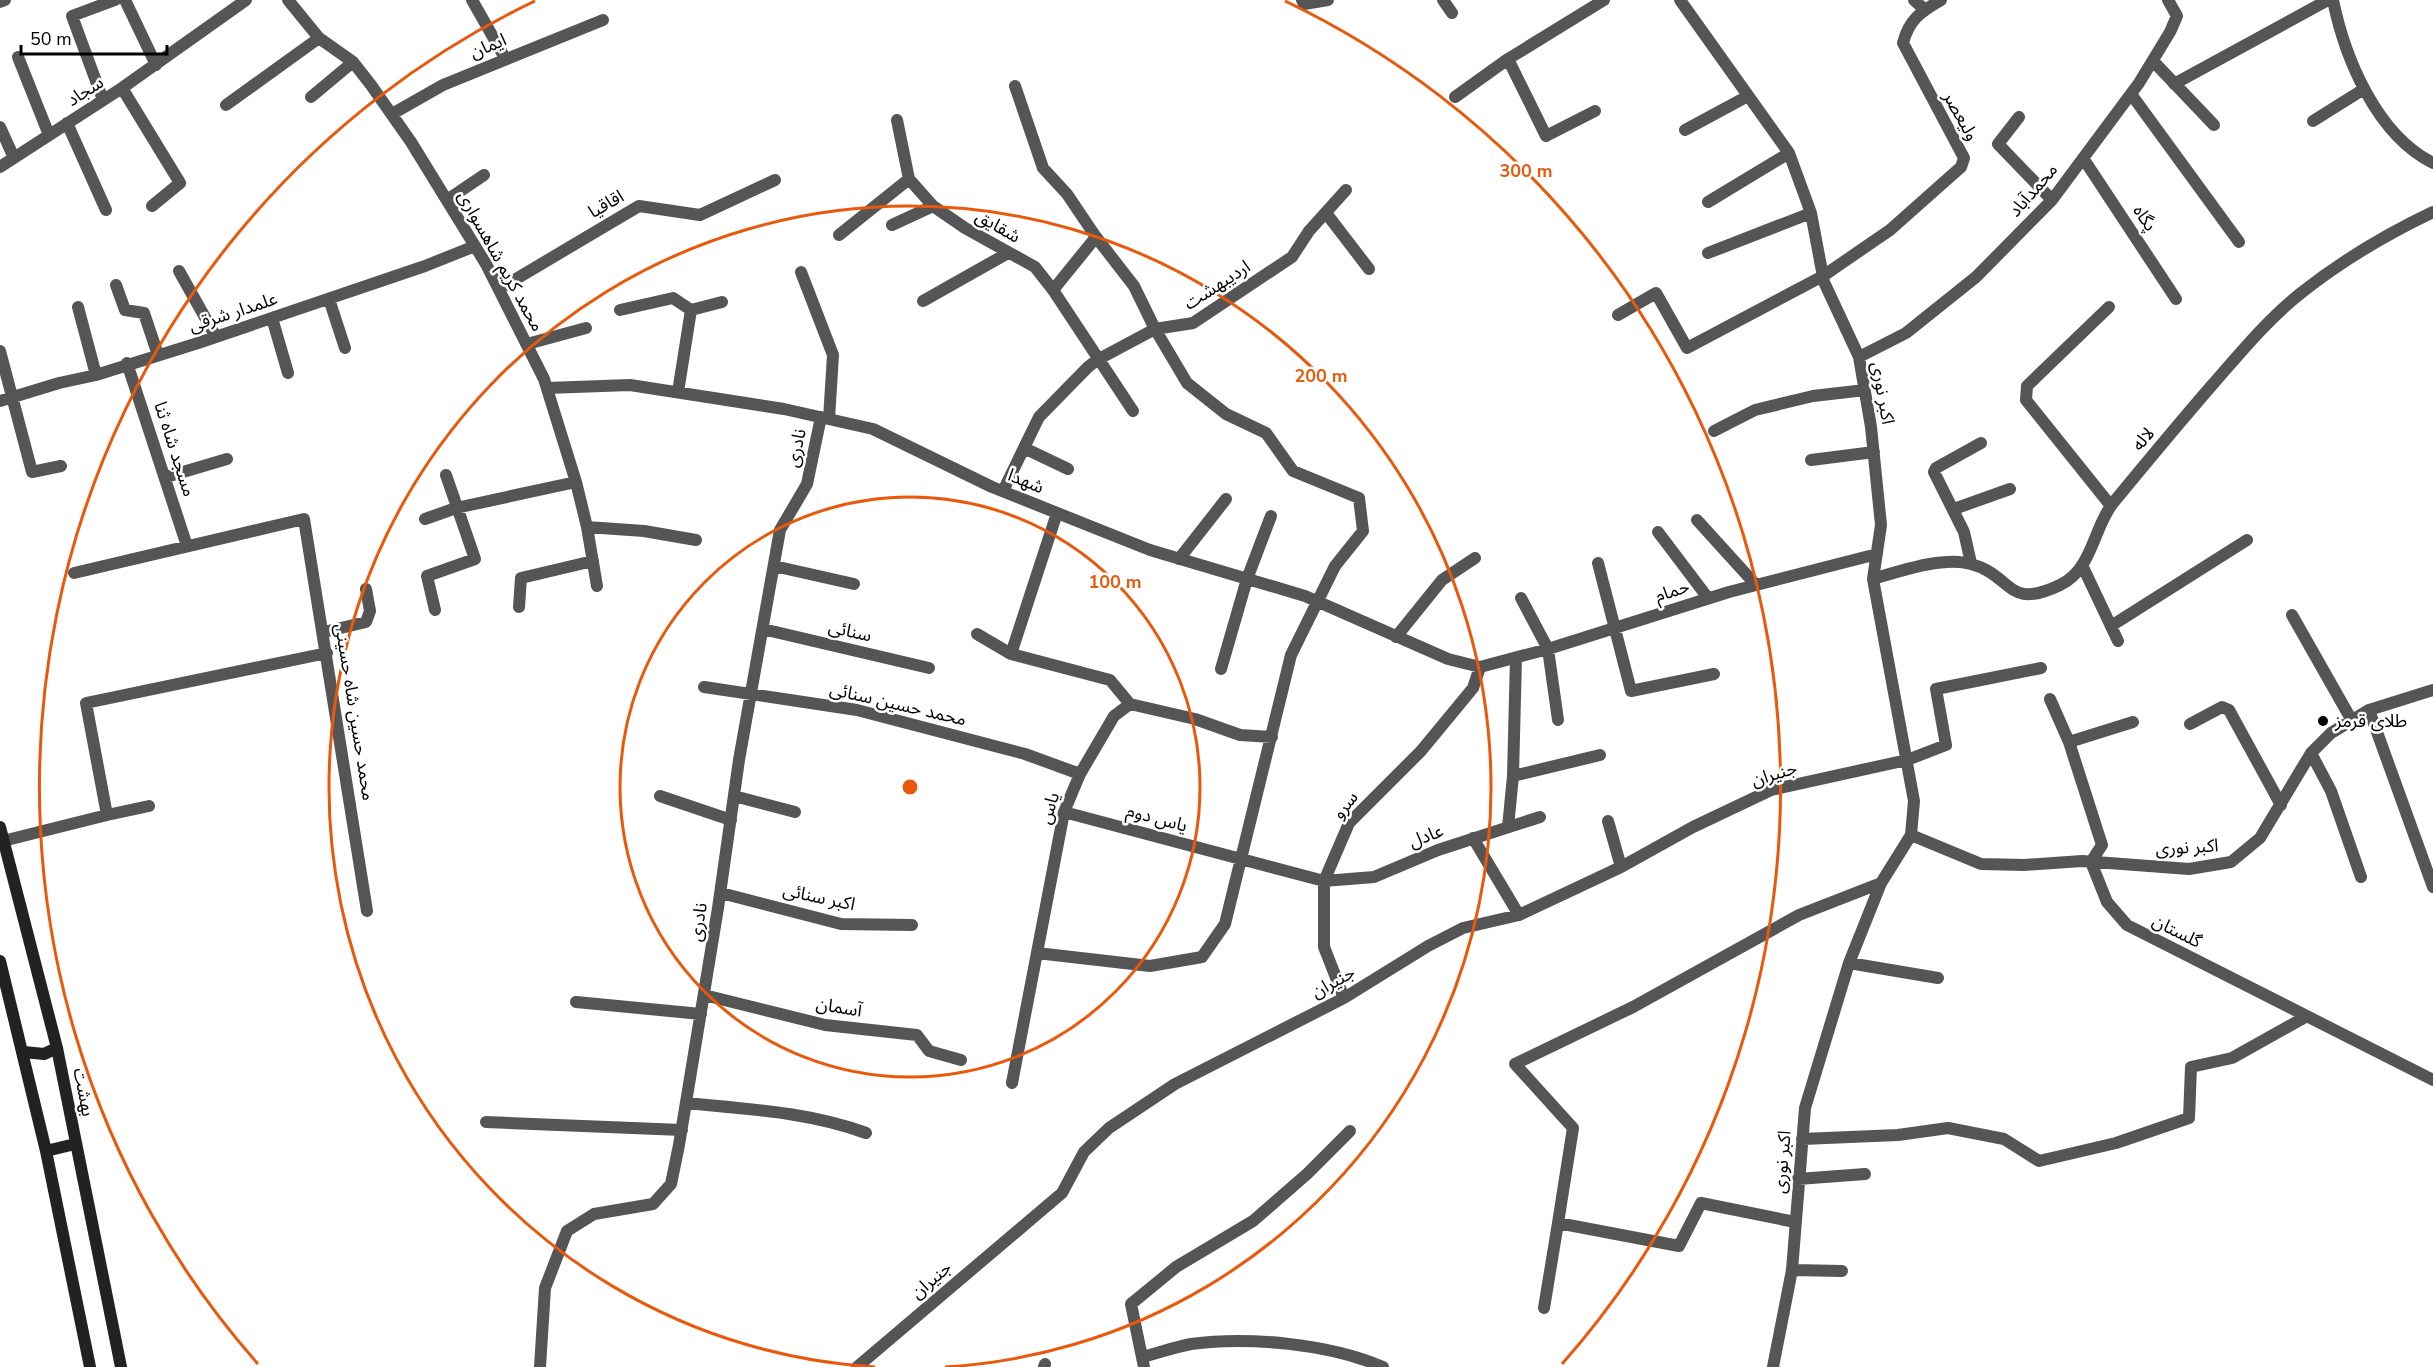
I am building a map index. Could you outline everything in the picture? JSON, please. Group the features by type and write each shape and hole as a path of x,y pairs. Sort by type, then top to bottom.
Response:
{"main road":[{"name":"بهشت","path":"0,826 57,1048 121,1367"},
{"path":"0,961 46,1151 90,1367"},
{"path":"24,1053 44,1054 57,1048"},
{"path":"46,1151 75,1144"}],"street":[{"path":"0,2 5,0"},
{"path":"103,100 72,16 115,0"},
{"path":"125,0 156,64"},
{"name":"سجاد","path":"0,167 122,88 246,0"},
{"name":"محمد کریم شاهسواری","path":"288,0 319,38 353,62 392,114 447,200 499,289 547,388 576,482 587,527 597,586"},
{"path":"472,0 505,58"},
{"path":"1302,0 1304,4 1328,0"},
{"path":"1443,0 1452,13"},
{"path":"1455,97 1508,59 1604,0"},
{"name":"اکبر نوری","path":"1680,0 1789,153 1811,213 1823,276 1859,357 1874,452 1881,525 1873,579 1914,801 1911,835 1881,883 1849,963 1805,1108 1792,1270 1773,1367"},
{"path":"1914,0 1924,9"},
{"name":"ولیعصر","path":"1618,315 1656,292 1687,348 1823,276 1890,230 1961,167 1964,158 1903,43 1907,26 1924,9 1941,0"},
{"name":"محمدآباد","path":"1859,357 1906,333 1977,277 2052,200 2153,61 2177,16 2168,0"},
{"path":"2175,84 2328,0"},
{"path":"2333,0 2338,24 2364,89 2378,114 2416,155 2433,163"},
{"name":"ایمان","path":"392,114 443,85 603,20"},
{"path":"226,105 319,38"},
{"path":"18,57 49,135"},
{"path":"1508,59 1546,136 1595,111"},
{"path":"2153,61 2214,125"},
{"path":"311,97 353,62"},
{"path":"1015,86 1043,168 1066,194 1134,286 1155,329 1187,383 1226,414 1266,433 1293,471 1359,498 1363,531 1335,566 1292,655 1225,924 1202,957 1150,966 1037,953"},
{"path":"122,88 180,183 152,206"},
{"path":"2313,121 2364,89"},
{"path":"2131,94 2239,242"},
{"path":"1685,130 1748,96"},
{"path":"2019,117 1998,144 2052,200"},
{"path":"839,235 909,179 897,120"},
{"path":"67,123 106,210"},
{"path":"0,127 4,144 14,158"},
{"path":"1708,202 1789,153"},
{"name":"پگاه","path":"2083,158 2176,299"},
{"path":"447,200 484,175"},
{"name":"شقایق","path":"909,179 933,206 965,228 1035,267 1053,290 1097,360 1133,411"},
{"name":"اقاقیا","path":"499,289 639,206 700,215 774,180"},
{"name":"اردیبهشت","path":"1003,491 1039,417 1097,360 1155,329 1193,323 1292,257 1309,231 1346,190"},
{"path":"892,225 933,206"},
{"name":"لاله","path":"1971,563 2022,595 2038,594 2063,584 2082,565 2090,553 2111,506 2251,340 2301,292 2391,232 2433,212"},
{"path":"1326,213 1369,269"},
{"path":"1708,253 1811,213"},
{"path":"1053,290 1096,237"},
{"name":"علمدار شرقی","path":"0,401 96,375 127,363 216,337 425,266 475,246"},
{"path":"923,301 1008,253"},
{"path":"179,271 216,337"},
{"name":"نادری","path":"540,1367 545,1288 567,1231 594,1214 653,1204 671,1184 682,1130 721,893 734,796 780,530 807,484 825,418 832,355 801,272"},
{"path":"116,285 125,310 144,313 158,355"},
{"path":"620,310 673,298 691,310 722,302"},
{"path":"329,299 345,348"},
{"path":"78,307 96,375"},
{"path":"2109,307 2027,386 2025,394 2026,400 2111,506"},
{"path":"678,392 691,310"},
{"path":"272,318 288,373"},
{"path":"527,344 586,328"},
{"path":"0,351 32,472 61,466"},
{"name":"مسجد شاه ثنا","path":"127,363 187,546"},
{"name":"شهدا","path":"547,388 630,385 784,409 873,429 1003,491 1150,550 1318,602 1448,659 1480,667"},
{"path":"1714,431 1755,410 1813,396 1865,390"},
{"path":"1873,579 1932,563 1971,563 1964,532 1934,472 1936,468 1981,443"},
{"path":"1024,448 1068,469"},
{"path":"1811,460 1874,452"},
{"path":"166,477 227,459"},
{"path":"435,610 427,576 475,559 446,475"},
{"path":"425,519 456,508 576,482"},
{"path":"1954,509 2010,489"},
{"path":"1179,559 1226,499"},
{"path":"1011,654 1057,513"},
{"path":"1221,669 1247,579 1271,516"},
{"name":"محمد حسین شاه حسینی","path":"187,546 304,519 324,632 367,911"},
{"path":"1697,520 1756,585"},
{"path":"587,527 644,531 696,540"},
{"path":"1658,532 1708,598"},
{"path":"2111,626 2247,540"},
{"path":"74,573 187,546"},
{"name":"حمام","path":"1480,667 1548,649 1708,598 1877,554"},
{"path":"1396,637 1442,580 1474,558"},
{"path":"519,607 521,579 593,561"},
{"path":"1598,563 1631,691 1714,674"},
{"path":"2082,565 2118,641"},
{"path":"774,566 854,584"},
{"path":"324,632 366,622 370,611 366,589"},
{"path":"1521,598 1548,649 1558,720"},
{"path":"2292,615 2351,719"},
{"name":"سنائی","path":"763,629 930,668"},
{"path":"977,634 1011,654 1110,680 1130,704 1195,719 1240,735 1272,737"},
{"path":"107,816 86,703 327,653"},
{"path":"1508,827 1513,776 1516,658"},
{"name":"سرو","path":"1344,998 1324,947 1324,881 1349,823 1421,751 1473,688 1480,667"},
{"name":"جنیران","path":"857,1367 1062,1193 1084,1152 1109,1128 1175,1084 1344,998 1428,946 1463,928 1519,915 1621,867 1693,827 1771,790 1907,760 1946,745 1936,689 2041,668"},
{"name":"محمد حسین سنائی","path":"704,687 856,710 1025,754 1080,774"},
{"name":"اکبر نوری","path":"1911,835 1981,864 2091,862 2189,869 2231,862 2260,838 2311,753 2331,733 2369,710 2433,690"},
{"path":"2050,699 2069,742 2102,845 2091,862"},
{"name":"یاس","path":"1012,1083 1064,812 1080,774 1114,716 1130,704"},
{"path":"2190,724 2222,707 2229,710 2281,805"},
{"path":"2369,710 2433,886"},
{"path":"2069,742 2133,722"},
{"path":"2311,753 2331,791 2361,877"},
{"path":"1513,776 1600,755"},
{"path":"660,796 731,820"},
{"path":"734,796 795,812"},
{"path":"3,841 149,806"},
{"name":"یاس دوم","path":"1064,812 1324,881"},
{"name":"عادل","path":"1324,881 1374,877 1438,850 1540,817"},
{"path":"1608,821 1621,867"},
{"path":"1473,838 1519,915"},
{"name":"گلستان","path":"2091,862 2108,902 2127,925 2433,1080"},
{"path":"1544,1308 1573,1128 1515,1064 1633,1007 1799,915 1881,883"},
{"name":"اکبر سنائی","path":"721,893 841,924 912,925"},
{"path":"1849,963 1938,978"},
{"name":"آسمان","path":"704,994 825,1025 917,1035 930,1051 961,1060"},
{"path":"576,1002 701,1014"},
{"path":"1802,1139 1898,1135 1948,1128 2004,1139 2039,1161 2116,1143 2189,1118 2191,1067 2232,1058 2307,1016"},
{"path":"686,1103 773,1111 842,1124 866,1133"},
{"path":"486,1122 682,1130"},
{"path":"1350,1131 1307,1174 1253,1221 1176,1267 1131,1304 1143,1362 1191,1344 1253,1342 1313,1347 1363,1358 1383,1367"},
{"path":"1798,1179 1865,1174"},
{"path":"1558,1224 1678,1246 1701,1203 1795,1222"},
{"path":"1792,1270 1842,1271"}],"place":[{"name":"طلای قرمز","path":"2323,721"}]}
